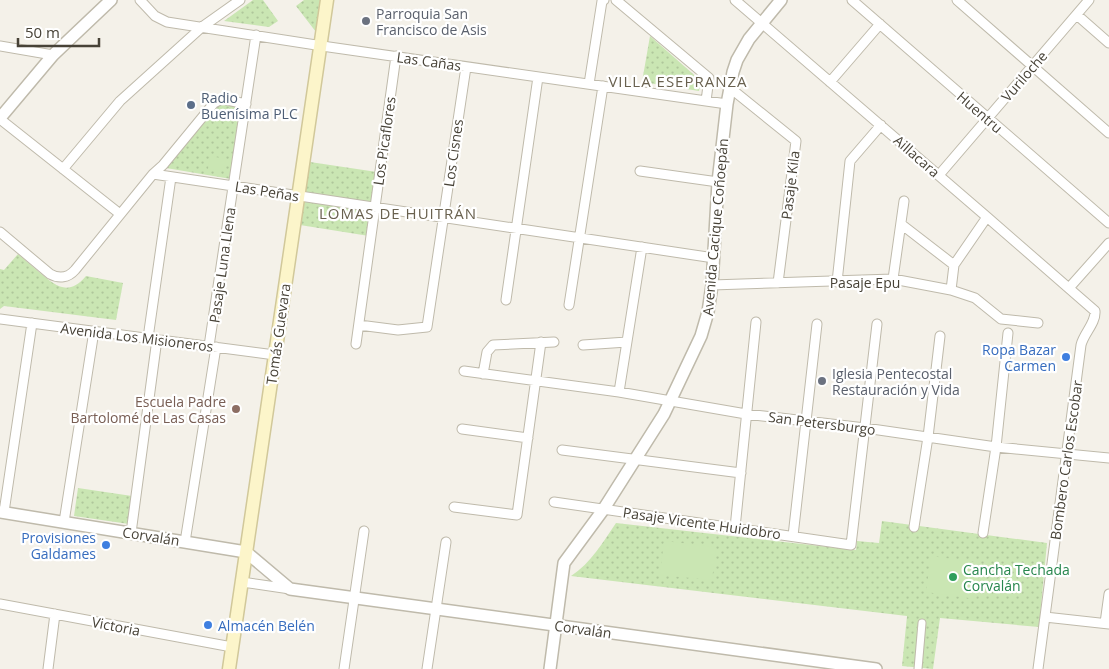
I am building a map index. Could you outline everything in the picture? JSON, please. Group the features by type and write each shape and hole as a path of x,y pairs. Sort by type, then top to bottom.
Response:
{"main road":[{"name":"Tomás Guevara","path":"229,669 327,0"}],"street":[{"path":"111,0 53,55 0,119 120,214"},
{"name":"Las Cañas","path":"140,0 152,14 162,20 320,46 727,104"},
{"path":"63,169 120,101 202,27 240,0"},
{"path":"589,84 602,1 604,0"},
{"path":"616,0 709,78 706,101"},
{"name":"Aillacara","path":"735,0 1070,288 1096,314"},
{"name":"Avenida Cacique Coñoepán","path":"550,669 564,563 603,510 671,401 701,336 708,312 712,285 718,182 727,104 733,72 743,48 781,0"},
{"name":"Huentru","path":"852,0 1109,223"},
{"path":"957,0 1109,133"},
{"name":"Vuriloche","path":"938,175 1089,0"},
{"path":"1076,15 1109,43"},
{"path":"830,82 880,24"},
{"name":"Pasaje Luna Llena","path":"185,542 233,186 256,35"},
{"path":"0,46 53,55"},
{"name":"Los Picaflores","path":"356,344 396,56"},
{"name":"Los Cisnes","path":"359,326 398,330 427,327 466,67"},
{"path":"506,300 538,77"},
{"path":"569,305 603,86"},
{"name":"Pasaje Kila","path":"730,87 796,141 778,284"},
{"path":"0,232 50,274 63,277 68,276 214,103 222,99 246,104"},
{"path":"837,282 850,160 881,125"},
{"path":"640,171 718,182"},
{"name":"Las Peñas","path":"153,174 714,258"},
{"path":"131,533 171,177"},
{"path":"893,279 904,201"},
{"path":"951,290 954,265 988,217"},
{"path":"901,224 954,265"},
{"path":"1070,288 1109,243"},
{"path":"619,392 642,247"},
{"name":"Pasaje Epu","path":"712,285 893,279 951,290 975,298 1001,319 1038,323"},
{"name":"Bombero Carlos Escobar","path":"1038,669 1081,345 1096,314"},
{"name":"Avenida Los Misioneros","path":"0,319 275,354"},
{"path":"735,528 756,322"},
{"path":"2,512 32,323"},
{"path":"793,536 817,324"},
{"path":"865,428 878,324"},
{"path":"64,522 94,331"},
{"path":"983,533 996,447 1008,333"},
{"path":"914,527 928,437 940,336"},
{"path":"454,507 517,515 540,342"},
{"path":"483,374 487,352 493,345 554,342"},
{"path":"583,345 627,342"},
{"name":"San Petersburgo","path":"464,372 619,392 746,414 806,422 865,428 996,447 1109,458"},
{"name":"Pasaje Vicente Huidobro","path":"554,502 851,545 865,428"},
{"path":"462,429 528,438"},
{"path":"562,450 741,472"},
{"name":"Corvalán","path":"2,512 246,552"},
{"path":"344,669 364,531"},
{"path":"427,669 446,542"},
{"path":"246,552 290,589"},
{"name":"Corvalán","path":"242,582 876,669"},
{"path":"1045,617 1107,624 1109,594"},
{"name":"Victoria","path":"0,604 232,647"},
{"path":"48,669 55,614"},
{"path":"918,669 922,623"}],"green space":[{"path":"253,0 263,0 278,21 269,27 224,21"},
{"path":"304,0 320,0 316,32 296,6"},
{"path":"650,36 701,81 699,91 642,82"},
{"path":"220,103 241,107 231,179 166,168"},
{"path":"210,156 226,159 224,171 208,169"},
{"path":"310,162 377,172 373,203 305,193"},
{"path":"303,199 372,208 369,236 300,225"},
{"path":"18,254 51,281 62,287 68,288 73,286 86,276 123,283 116,320 4,306 0,309 0,269 4,270"},
{"path":"78,488 132,496 129,524 74,516"},
{"path":"882,521 1047,543 1039,627 940,618 933,669 902,666 907,616 571,576 591,559 616,523 856,550 857,541 879,543"},
{"path":"664,541 716,547 712,580 660,575"},
{"name":"Cancha Techada Corvalán","path":"931,556 980,563 976,599 926,592"}],"place":[{"name":"Parroquia San Francisco de Asis","path":"366,21"},
{"name":"Radio Buenísima PLC","path":"191,105"},
{"name":"Ropa Bazar Carmen","path":"1066,357"},
{"name":"Iglesia Pentecostal Restauración y Vida","path":"822,381"},
{"name":"Escuela Padre Bartolomé de Las Casas","path":"236,409"},
{"name":"Provisiones Galdames","path":"106,545"},
{"name":"Cancha Techada Corvalán","path":"953,577"},
{"name":"Almacén Belén","path":"208,625"}],"district":[{"name":"VILLA ESEPRANZA","path":"678,81"},
{"name":"LOMAS DE HUITRÁN","path":"398,213"}]}
